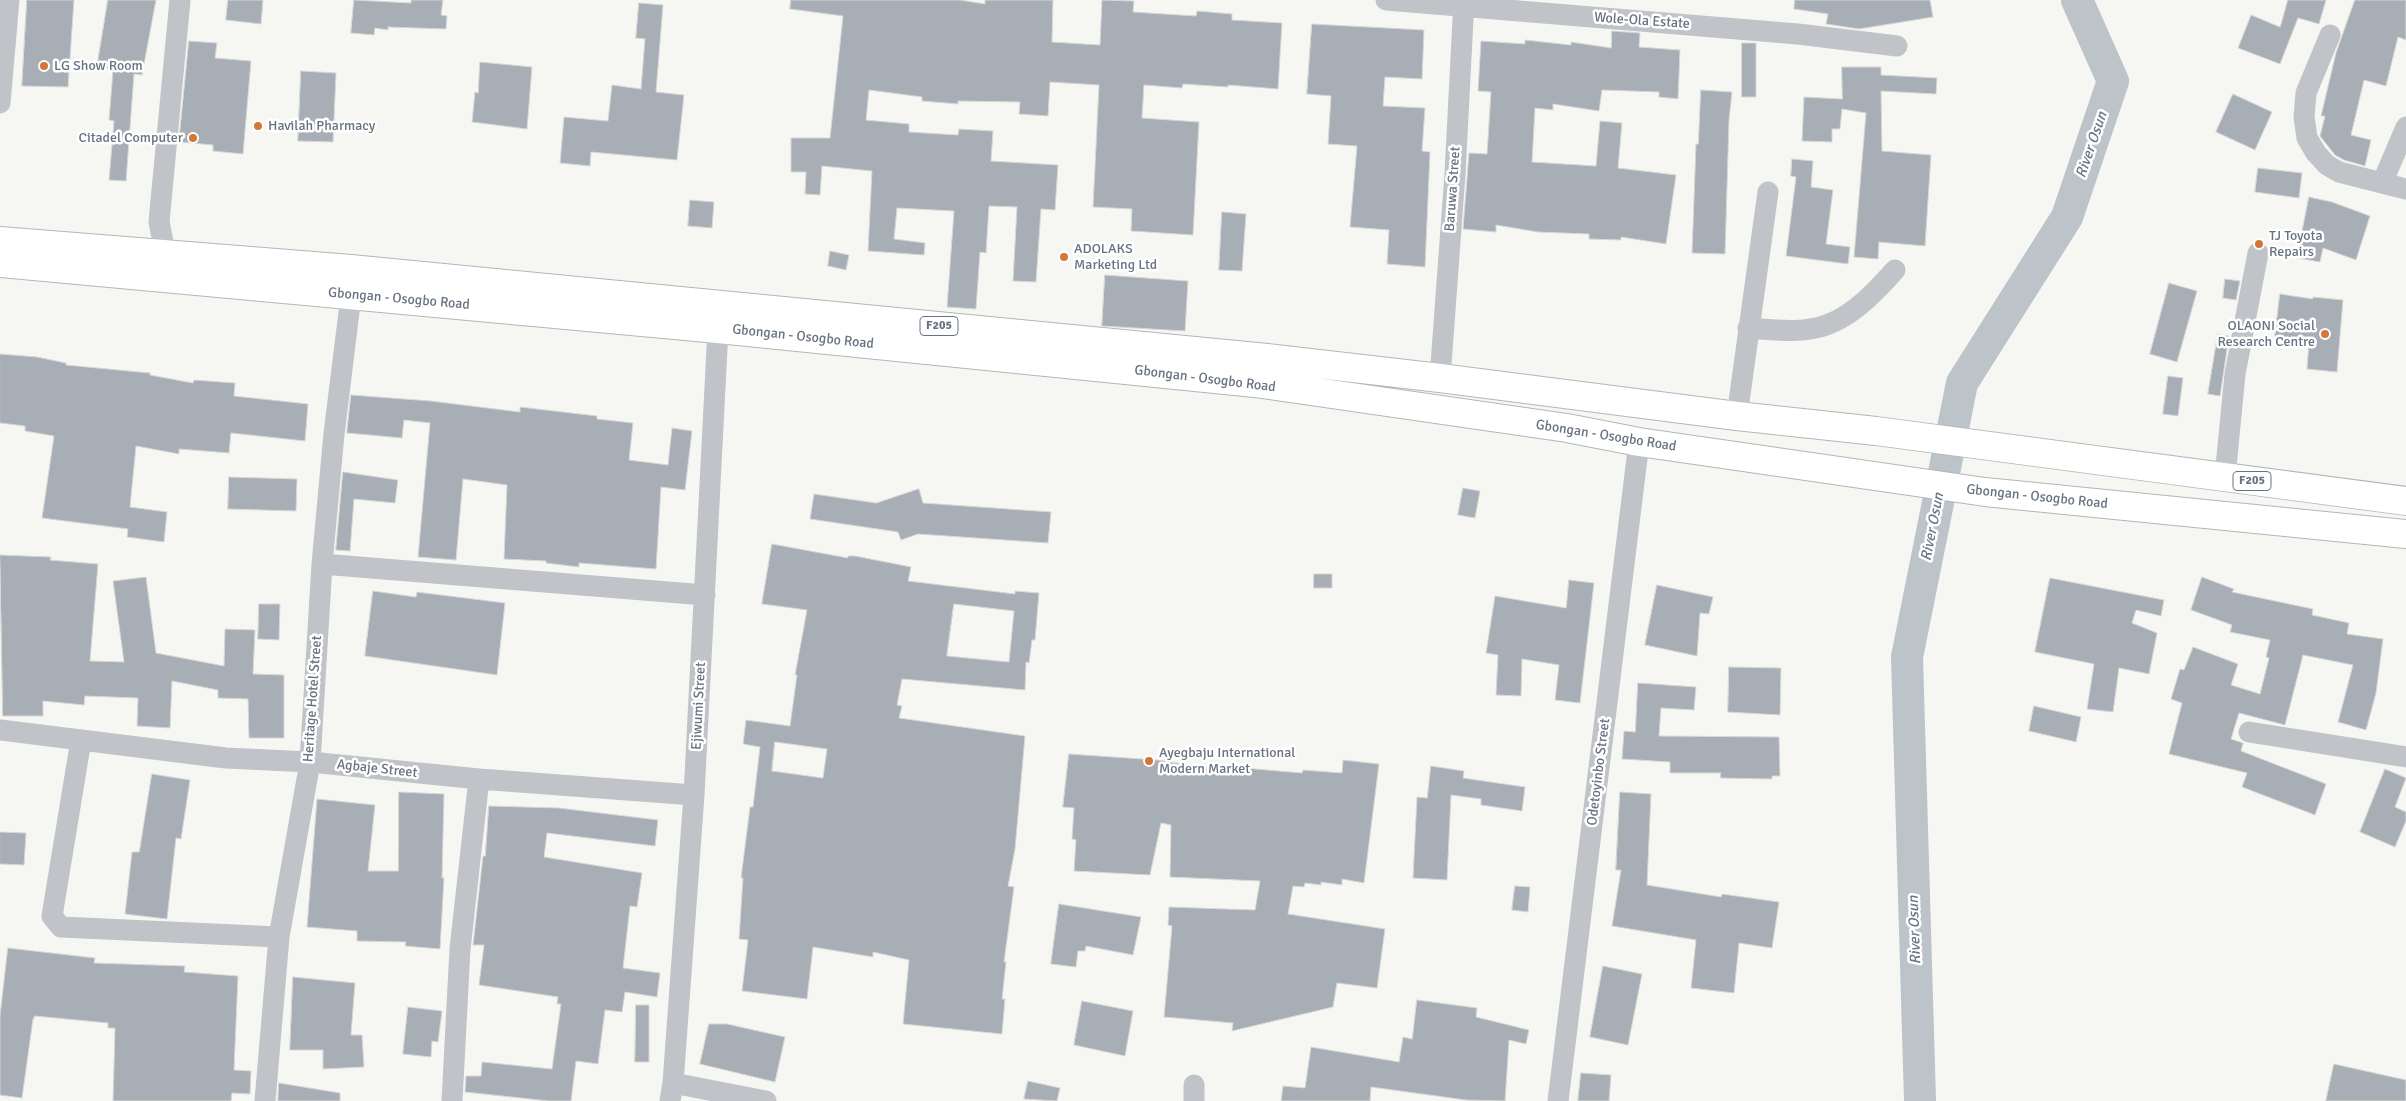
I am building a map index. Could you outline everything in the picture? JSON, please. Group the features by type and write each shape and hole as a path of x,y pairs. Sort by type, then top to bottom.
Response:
{"main road":[{"name":"Gbongan - Osogbo Road","path":"0,241 164,265 351,296 718,329 1255,383 1567,428 1639,442 1985,492 2406,534"},
{"name":"Gbongan - Osogbo Road","path":"0,263 164,265 730,305 1267,358 1737,416 1876,431 2097,462 2406,501"}],"street":[{"path":"0,103 9,0"},
{"path":"164,265 159,222 180,0"},
{"name":"Wole-Ola Estate","path":"1386,0 1464,4 1660,21 1798,34 1897,46"},
{"name":"Baruwa Street","path":"1440,378 1455,174 1464,4"},
{"path":"2330,35 2306,92 2304,117 2307,138 2316,153 2327,165 2339,172 2382,181 2406,189"},
{"path":"2382,181 2406,127"},
{"path":"1737,416 1768,192"},
{"path":"2225,477 2235,374 2258,253"},
{"path":"1748,328 1791,331 1829,324 1876,292 1895,270"},
{"name":"Heritage Hotel Street","path":"264,1101 279,937 310,762 322,564 334,434 351,296"},
{"name":"Ejiwumi Street","path":"718,329 694,795 671,1092 766,1101"},
{"name":"Odetoyinbo Street","path":"1558,1101 1639,442"},
{"path":"322,564 705,595"},
{"name":"Agbaje Street","path":"0,730 226,758 310,762 479,779 694,795"},
{"path":"2249,732 2406,757"},
{"path":"81,740 52,916 55,922 61,927 279,937"},
{"path":"452,1101 460,949 479,779"}],"building":[{"path":"27,0 74,0 68,87 22,86"},
{"path":"108,0 156,0 142,75 134,74 126,181 109,180 114,121 109,120 113,70 97,67"},
{"path":"228,0 263,0 261,24 226,20"},
{"path":"354,0 411,3 411,0 443,0 441,15 447,16 446,29 388,27 388,30 375,28 374,35 351,33"},
{"path":"791,0 960,0 985,4 985,0 1053,0 1052,42 1100,45 1102,0 1134,1 1133,12 1196,16 1197,11 1232,14 1232,20 1282,23 1278,89 1228,85 1228,87 1183,84 1182,88 1144,85 1142,118 1199,122 1193,235 1131,231 1132,209 1093,207 1099,85 1050,82 1048,116 1019,114 1020,102 958,101 958,104 922,101 922,97 869,90 866,120 909,124 909,132 958,135 959,129 993,131 991,161 1058,165 1055,210 1041,209 1036,282 1013,281 1017,207 989,206 986,253 980,252 976,309 947,307 954,211 897,208 894,239 925,243 924,255 868,251 872,171 822,166 820,195 805,194 806,172 791,172 791,138 830,138 843,16 790,9"},
{"path":"1795,0 1930,0 1933,17 1859,29 1826,24 1828,14 1794,9"},
{"path":"2288,0 2326,0 2319,24 2298,18 2280,64 2238,48 2251,15 2280,27"},
{"path":"2355,0 2406,0 2406,40 2398,37 2386,86 2364,80 2351,135 2371,140 2365,166 2344,160 2335,155 2320,136 2325,116 2321,116 2336,53"},
{"path":"639,3 663,5 656,92 684,95 677,160 591,152 590,166 560,163 564,117 608,121 612,85 641,89 645,39 636,38"},
{"path":"1312,24 1424,30 1422,79 1385,77 1383,106 1425,108 1422,151 1430,152 1425,267 1387,264 1389,230 1350,227 1357,146 1328,144 1331,96 1307,94"},
{"path":"1612,31 1640,33 1639,47 1680,50 1678,99 1659,97 1659,92 1602,90 1599,111 1553,104 1553,110 1535,108 1532,162 1596,166 1600,121 1622,123 1618,168 1676,175 1666,244 1621,237 1621,240 1589,239 1589,234 1538,232 1496,225 1496,232 1463,229 1469,153 1487,154 1491,92 1478,91 1481,41 1525,44 1525,40 1571,45 1571,42 1611,48"},
{"path":"189,41 217,43 215,58 251,61 243,154 213,151 213,145 179,142"},
{"path":"1742,43 1756,43 1756,97 1742,97"},
{"path":"480,62 532,67 527,129 472,122 475,92 478,93"},
{"path":"1842,67 1881,67 1881,75 1937,78 1936,94 1881,91 1882,151 1931,155 1925,246 1879,242 1878,259 1854,257 1866,113 1842,109 1840,129 1832,129 1832,142 1802,141 1804,97 1842,99"},
{"path":"301,71 336,73 333,142 298,141"},
{"path":"1701,90 1732,92 1729,120 1725,254 1692,253 1696,144 1698,144"},
{"path":"2233,94 2272,112 2255,150 2216,132"},
{"path":"1792,159 1813,161 1811,187 1833,190 1826,244 1850,247 1848,264 1786,256 1796,177 1791,176"},
{"path":"2258,168 2302,173 2299,198 2255,192"},
{"path":"2309,197 2332,202 2370,216 2356,260 2323,248 2320,262 2297,258"},
{"path":"690,200 714,202 712,228 688,226"},
{"path":"1222,212 1246,214 1242,271 1219,270"},
{"path":"830,251 849,255 846,270 828,266"},
{"path":"1105,275 1188,281 1185,331 1102,326"},
{"path":"2225,279 2240,281 2236,300 2223,298"},
{"path":"2169,283 2197,291 2177,362 2150,354"},
{"name":"OLAONI Social Research Centre","path":"2280,294 2313,299 2313,297 2343,300 2337,372 2307,369 2309,341 2275,336"},
{"path":"2218,334 2229,336 2220,396 2208,394"},
{"path":"0,354 37,357 66,363 66,365 150,373 150,375 193,383 194,380 235,383 234,396 308,404 305,441 231,433 229,453 179,449 179,454 136,446 130,507 167,512 164,542 127,537 128,529 42,518 54,436 25,431 25,426 0,423"},
{"path":"2168,376 2183,378 2178,416 2163,414"},
{"path":"351,395 431,401 520,412 520,407 597,416 597,419 633,423 629,460 668,465 672,428 692,431 685,490 661,487 656,569 579,563 579,567 546,563 546,561 504,559 507,485 463,479 456,560 418,557 430,423 404,420 402,438 347,433"},
{"path":"343,472 398,480 395,503 354,499 350,551 336,550"},
{"path":"229,477 297,479 296,511 228,509"},
{"path":"1463,488 1480,491 1475,518 1458,515"},
{"path":"919,489 923,503 1051,512 1048,543 918,534 901,540 898,532 810,519 814,494 876,503"},
{"path":"772,544 848,558 848,556 855,556 911,567 908,581 1015,594 1015,591 1039,593 1035,640 1032,640 1029,663 1026,662 1025,690 902,679 897,705 902,706 899,718 1025,736 1015,849 1008,886 1014,887 1004,962 1006,962 1002,999 1005,999 1002,1034 903,1024 909,960 873,952 873,957 813,947 807,999 742,991 748,940 739,939 743,878 741,878 750,807 753,807 760,747 743,744 746,720 790,726 797,675 795,675 807,610 762,604","holes":["954,604 1014,611 1009,662 947,656","775,742 827,749 823,778 772,771"]},
{"path":"0,555 51,557 50,560 98,564 90,661 124,662 113,581 146,577 156,653 224,666 225,629 255,630 253,674 284,675 284,738 249,738 248,699 218,698 218,690 172,681 170,728 137,726 138,698 85,696 84,705 43,701 43,716 3,716"},
{"path":"1314,574 1332,574 1332,588 1314,588"},
{"path":"2202,577 2234,589 2232,592 2313,609 2312,615 2349,623 2347,634 2383,639 2376,693 2366,730 2338,722 2353,665 2303,655 2285,725 2239,713 2231,739 2243,743 2241,751 2326,784 2315,815 2242,787 2247,773 2169,754 2182,703 2171,699 2180,669 2184,670 2193,647 2238,664 2231,685 2260,694 2269,658 2266,657 2270,640 2230,632 2232,625 2191,610"},
{"path":"2050,578 2164,600 2161,616 2136,610 2132,623 2157,633 2149,674 2119,668 2113,712 2087,709 2094,664 2035,652"},
{"path":"1569,580 1594,583 1580,703 1555,700 1559,665 1522,659 1521,696 1496,695 1498,655 1486,653 1495,596 1566,608"},
{"path":"1657,585 1713,597 1709,614 1700,613 1697,656 1645,645"},
{"path":"373,591 416,597 417,592 505,603 497,675 365,656"},
{"path":"259,604 280,604 279,640 258,639"},
{"path":"1729,667 1781,668 1780,715 1728,712"},
{"path":"1638,683 1696,687 1694,710 1661,708 1659,736 1779,737 1780,776 1772,776 1772,779 1720,778 1721,773 1670,773 1670,762 1622,759 1624,731 1635,732"},
{"path":"2034,706 2081,717 2076,742 2029,731"},
{"path":"1069,754 1157,760 1209,768 1244,770 1244,768 1302,773 1303,770 1342,773 1343,760 1379,764 1364,883 1342,879 1342,885 1321,882 1321,885 1305,883 1304,887 1293,886 1288,914 1385,929 1377,988 1337,983 1333,1007 1232,1031 1233,1023 1164,1017 1172,926 1168,925 1169,907 1255,910 1260,881 1170,877 1171,825 1161,823 1150,875 1074,871 1076,840 1072,839 1074,808 1063,807"},
{"path":"1431,766 1464,771 1463,778 1525,787 1522,811 1481,805 1481,799 1451,795 1447,880 1413,878 1417,797 1427,798"},
{"path":"2385,769 2406,778 2395,807 2406,812 2406,821 2395,847 2360,832"},
{"path":"152,774 190,780 181,839 176,838 167,919 125,914 132,852 139,852"},
{"path":"399,792 444,794 442,878 444,878 440,949 405,946 406,942 357,941 357,931 307,927 317,799 375,805 368,871 398,871"},
{"path":"1620,792 1651,794 1647,885 1721,897 1722,894 1779,902 1772,948 1739,943 1734,993 1691,988 1696,940 1612,926 1621,870 1616,870"},
{"path":"489,806 559,808 658,820 655,846 547,833 544,857 642,873 637,907 630,906 623,968 660,973 657,997 625,992 622,1012 605,1010 598,1064 576,1061 571,1101 549,1101 465,1092 466,1076 481,1076 482,1062 552,1069 561,1004 557,1004 558,997 479,985 484,945 473,945 483,856 485,856"},
{"path":"0,832 26,833 24,865 0,864"},
{"path":"1515,886 1530,887 1528,912 1512,910"},
{"path":"1059,904 1141,917 1133,955 1086,946 1085,951 1078,951 1076,967 1051,964"},
{"path":"8,948 95,958 94,963 185,966 184,972 238,976 234,1070 251,1071 250,1094 232,1093 231,1101 113,1101 115,1028 108,1028 108,1023 35,1016 33,1019 22,1098 0,1095 0,1016"},
{"path":"1603,966 1642,974 1628,1045 1590,1037"},
{"path":"293,977 355,983 351,1035 362,1035 364,1067 323,1069 323,1050 290,1050"},
{"path":"1417,1000 1477,1008 1476,1017 1529,1030 1526,1044 1509,1040 1505,1101 1466,1100 1371,1087 1370,1101 1281,1101 1283,1086 1305,1088 1311,1047 1399,1062 1403,1037 1412,1039"},
{"path":"1082,1001 1133,1011 1125,1056 1074,1045"},
{"path":"636,1005 649,1005 649,1062 635,1062"},
{"path":"408,1007 442,1011 438,1042 432,1041 431,1057 403,1054"},
{"path":"709,1024 727,1024 785,1037 775,1082 700,1064"},
{"path":"2334,1064 2406,1080 2406,1101 2326,1101"},
{"path":"1581,1073 1611,1075 1609,1101 1578,1101"},
{"path":"1028,1081 1060,1088 1057,1101 1024,1099"},
{"path":"279,1083 340,1093 340,1101 278,1101"}],"waterway":[{"name":"River Osun","path":"1920,1101 1907,657 1962,383 2067,217 2113,81 2077,0"}],"place":[{"name":"LG Show Room","path":"44,66"},
{"name":"Havilah Pharmacy","path":"258,126"},
{"name":"Citadel Computer","path":"193,138"},
{"name":"TJ Toyota Repairs","path":"2259,244"},
{"name":"ADOLAKS Marketing Ltd","path":"1064,257"},
{"name":"OLAONI Social Research Centre","path":"2325,334"},
{"name":"Ayegbaju International Modern Market","path":"1149,761"}]}
